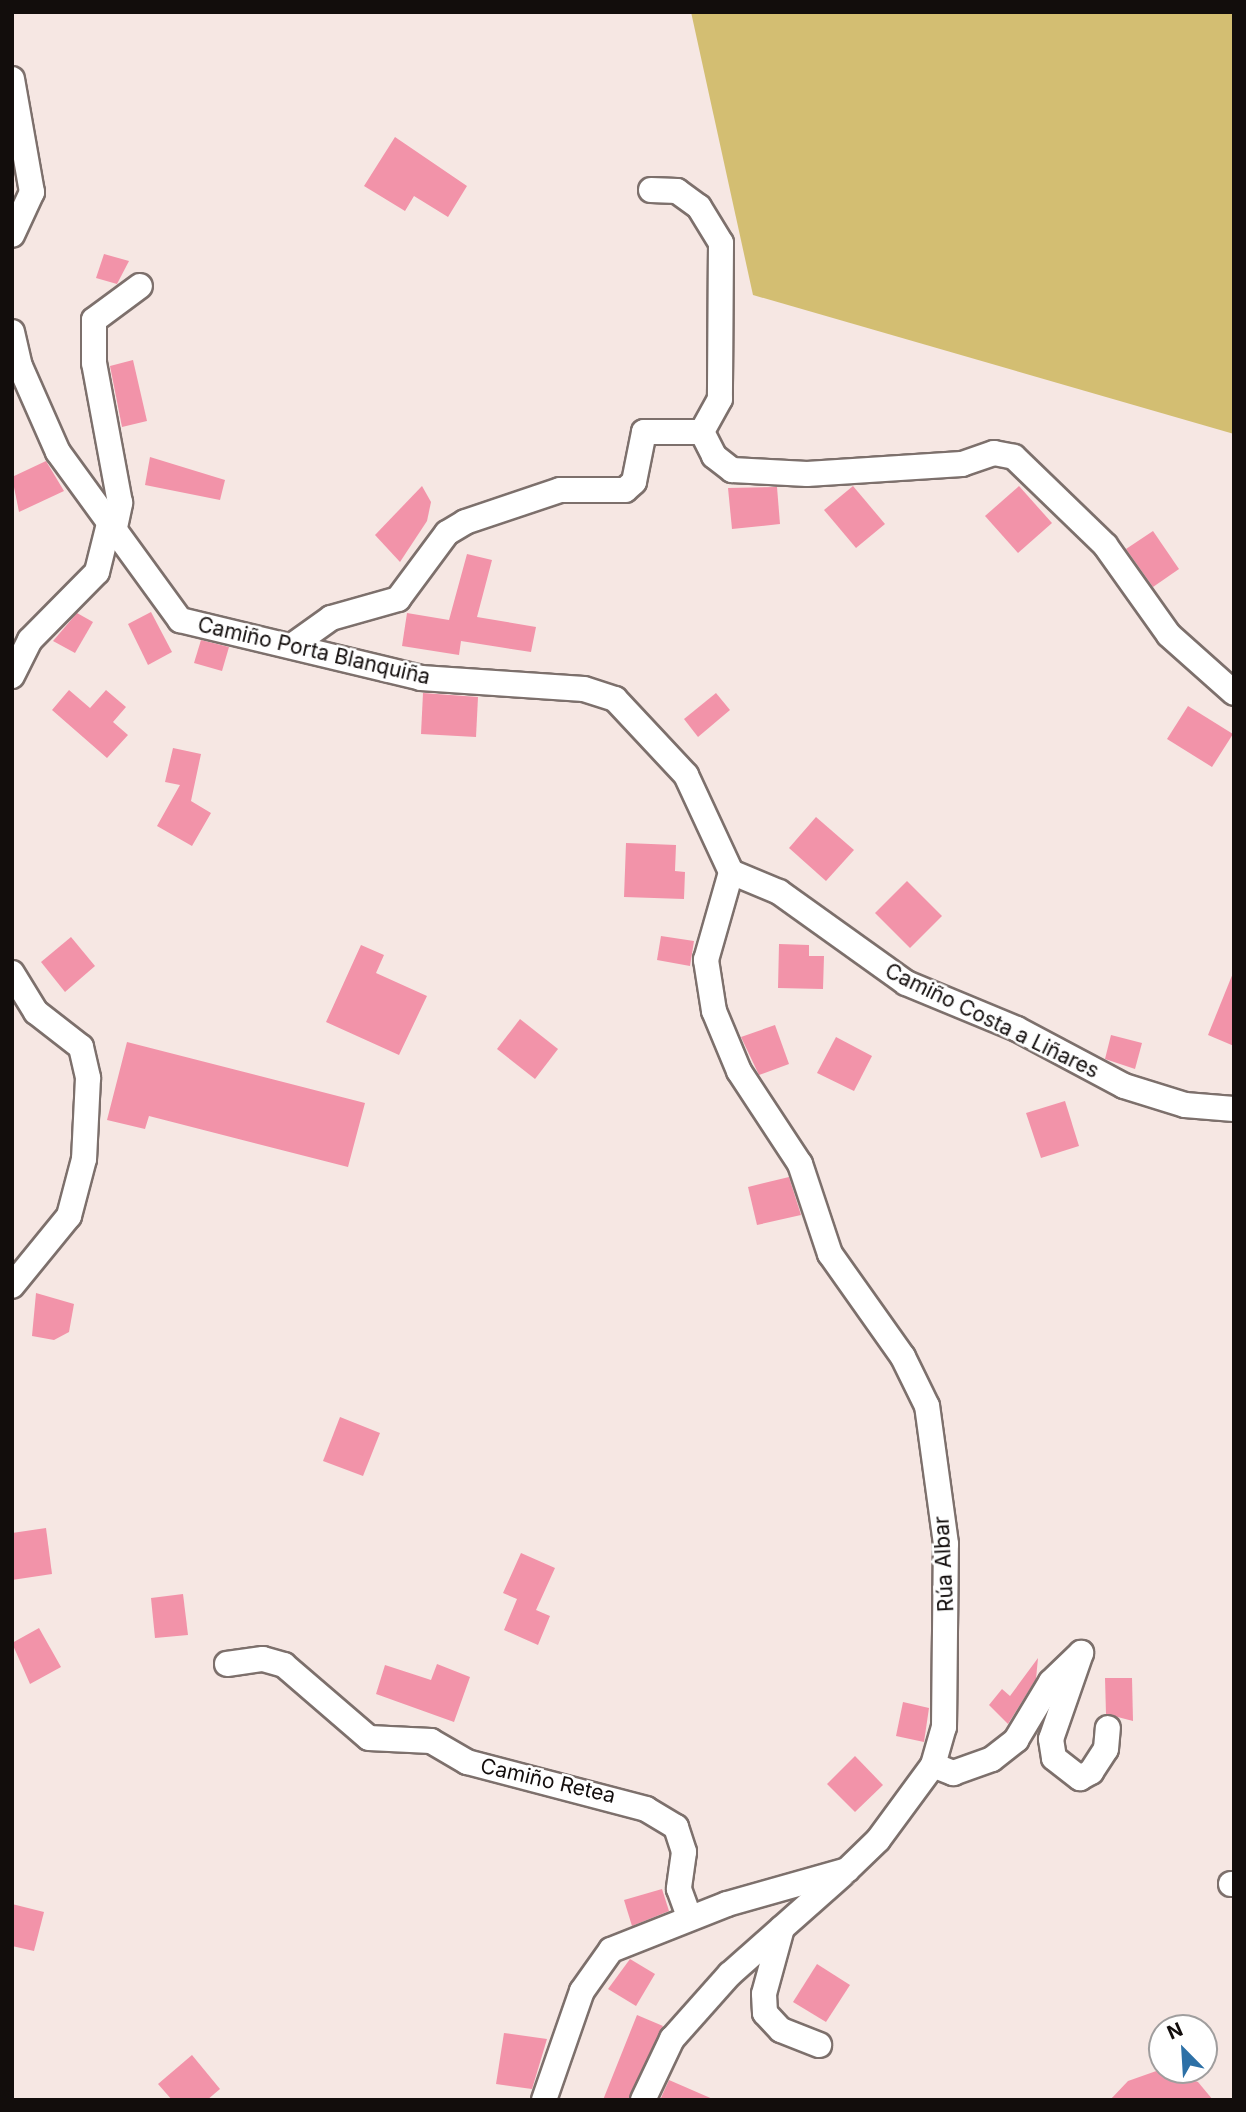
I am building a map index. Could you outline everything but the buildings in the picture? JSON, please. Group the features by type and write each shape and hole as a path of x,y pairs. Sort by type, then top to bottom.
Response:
{"street":[{"path":"12,79 32,192 12,235"},
{"path":"651,190 677,191 699,207 721,243 720,399 702,432"},
{"path":"12,676 30,640 97,572 112,528 120,503 94,363 94,320 140,286"},
{"name":"Camiño Porta Blanquiña","path":"12,332 20,366 58,452 180,620 296,643 421,678 583,689 615,699 686,775 731,872"},
{"path":"296,643 331,618 398,599 447,533 466,522 560,490 625,490 634,482 644,432 702,432"},
{"path":"702,432 714,456 732,470 807,474 962,464 994,453 1014,457 1105,545 1169,635 1234,694"},
{"name":"Camiño Costa a Liñares","path":"731,872 779,892 906,983 1017,1029 1124,1086 1185,1105 1234,1109"},
{"name":"Rúa Albar","path":"544,2100 582,1991 611,1950 689,1917 847,1870 878,1840 933,1765 948,1676 946,1544 927,1406 903,1357 830,1254 800,1164 738,1071 714,1011 706,960 731,872"},
{"path":"12,973 36,1012 81,1047 88,1078 84,1159 69,1216 12,1286"},
{"path":"933,1765 953,1773 992,1759 1016,1740 1051,1682 1081,1653 1051,1739 1054,1758 1080,1778 1091,1772 1103,1757 1108,1728"},
{"name":"Camiño Retea","path":"228,1664 263,1659 284,1665 369,1738 431,1741 467,1762 646,1809 676,1827 684,1852 679,1889 689,1917"},
{"path":"643,2100 672,2039 782,1927 847,1870"},
{"path":"782,1927 764,1994 765,2013 781,2030 819,2045"}],"shaded area":[{"path":"691,12 1234,12 1234,434 753,295"}]}
